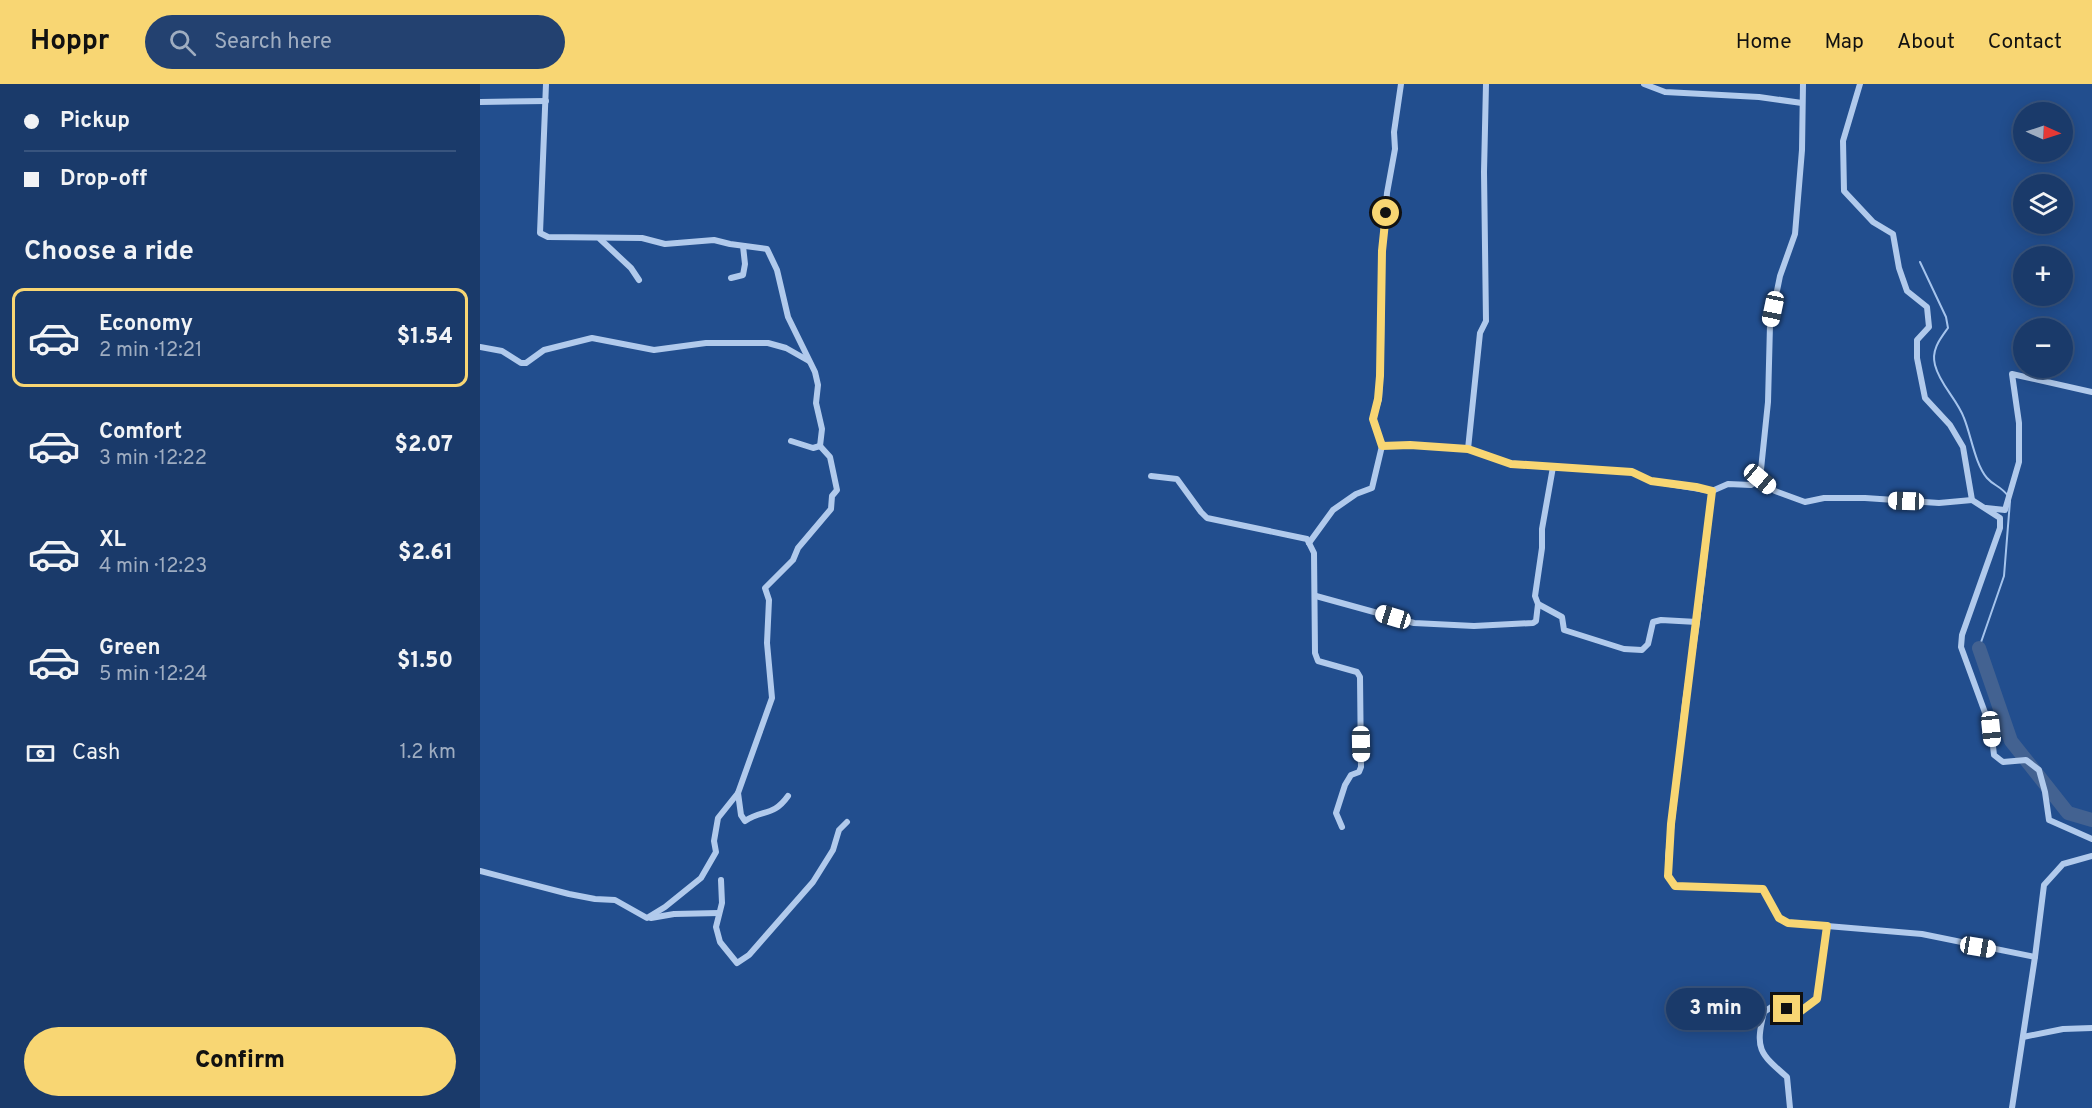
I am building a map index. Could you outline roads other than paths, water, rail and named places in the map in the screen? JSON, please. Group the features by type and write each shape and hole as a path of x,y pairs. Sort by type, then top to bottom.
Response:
{"street":[{"path":"546,84 540,234 548,237 642,238 665,244 714,240 767,249 777,270 788,317 815,372 818,385 816,403 822,429 820,446 830,457 837,490 832,496 831,509 798,548 793,560 765,588 769,600 767,643 772,698 738,793 718,818 714,841 716,852 700,878 666,907 647,918"},
{"path":"1309,543 1333,510 1356,494 1372,488 1382,446 1373,419 1378,399 1381,365 1382,251 1401,84"},
{"path":"1468,449 1480,333 1486,321 1484,172 1486,84"},
{"path":"1644,84 1665,92 1759,97 1802,103"},
{"path":"1760,479 1768,402 1770,325 1780,276 1796,234 1802,150 1803,84"},
{"path":"1860,84 1843,141 1844,191 1873,222 1893,234 1899,268 1907,291 1927,307 1929,327 1917,340 1917,358 1925,398 1950,425 1963,447 1972,500"},
{"path":"480,102 546,101"},
{"path":"600,239 631,268 639,280"},
{"path":"731,278 743,275 745,264 743,246"},
{"path":"480,347 502,351 521,363 526,363 544,350 592,338 654,350 706,343 768,343 786,348 810,361"},
{"path":"1985,508 2005,510 2019,462 2019,423 2012,374 2092,392"},
{"path":"791,441 813,448 820,446"},
{"path":"1382,446 1410,445 1468,449 1511,464 1632,472 1651,481 1712,491 1728,484 1751,485 1760,479"},
{"path":"1316,596 1414,623 1474,626 1533,623 1536,621 1538,604 1535,596 1542,548 1542,529 1553,467"},
{"path":"1151,476 1177,479 1207,518 1307,539 1314,554 1315,653 1318,661 1357,672 1360,677 1361,767 1359,772 1351,775 1345,785 1336,813 1342,827"},
{"path":"1760,479 1775,491 1805,502 1824,498 1939,503 1972,500 2000,518 2000,528 1962,635 1961,647 1991,729 1994,756 2003,762 2026,760 2039,771 2049,820 2092,838"},
{"path":"1712,491 1671,824 1668,876 1675,886 1763,889 1779,918 1788,923 1922,934 2035,957"},
{"path":"1538,604 1562,617 1564,630 1624,649 1642,650 1648,644 1653,622 1661,620 1697,622"},
{"path":"738,793 741,814 745,821 755,814 765,814 780,807 788,796"},
{"path":"721,880 722,903 716,927 718,937 737,963 749,955 813,882 833,850 839,830 847,822"},
{"path":"2012,1108 2044,885 2062,864 2092,856"},
{"path":"480,871 569,894 615,900 647,918 675,914 719,914"},
{"path":"1790,1108 1787,1077 1765,1059 1758,1037 1764,1012 1773,1006 1801,1011 1817,999 1827,926"},
{"path":"2023,1037 2063,1029 2092,1028"}],"waterway":[{"path":"1920,262 1946,317 1948,328 1935,350 1934,360 1937,372 1961,411 1983,472 2008,496"},
{"path":"1979,648 2004,576 2010,501"},
{"path":"1979,648 2011,741 2068,813 2092,820"}]}
